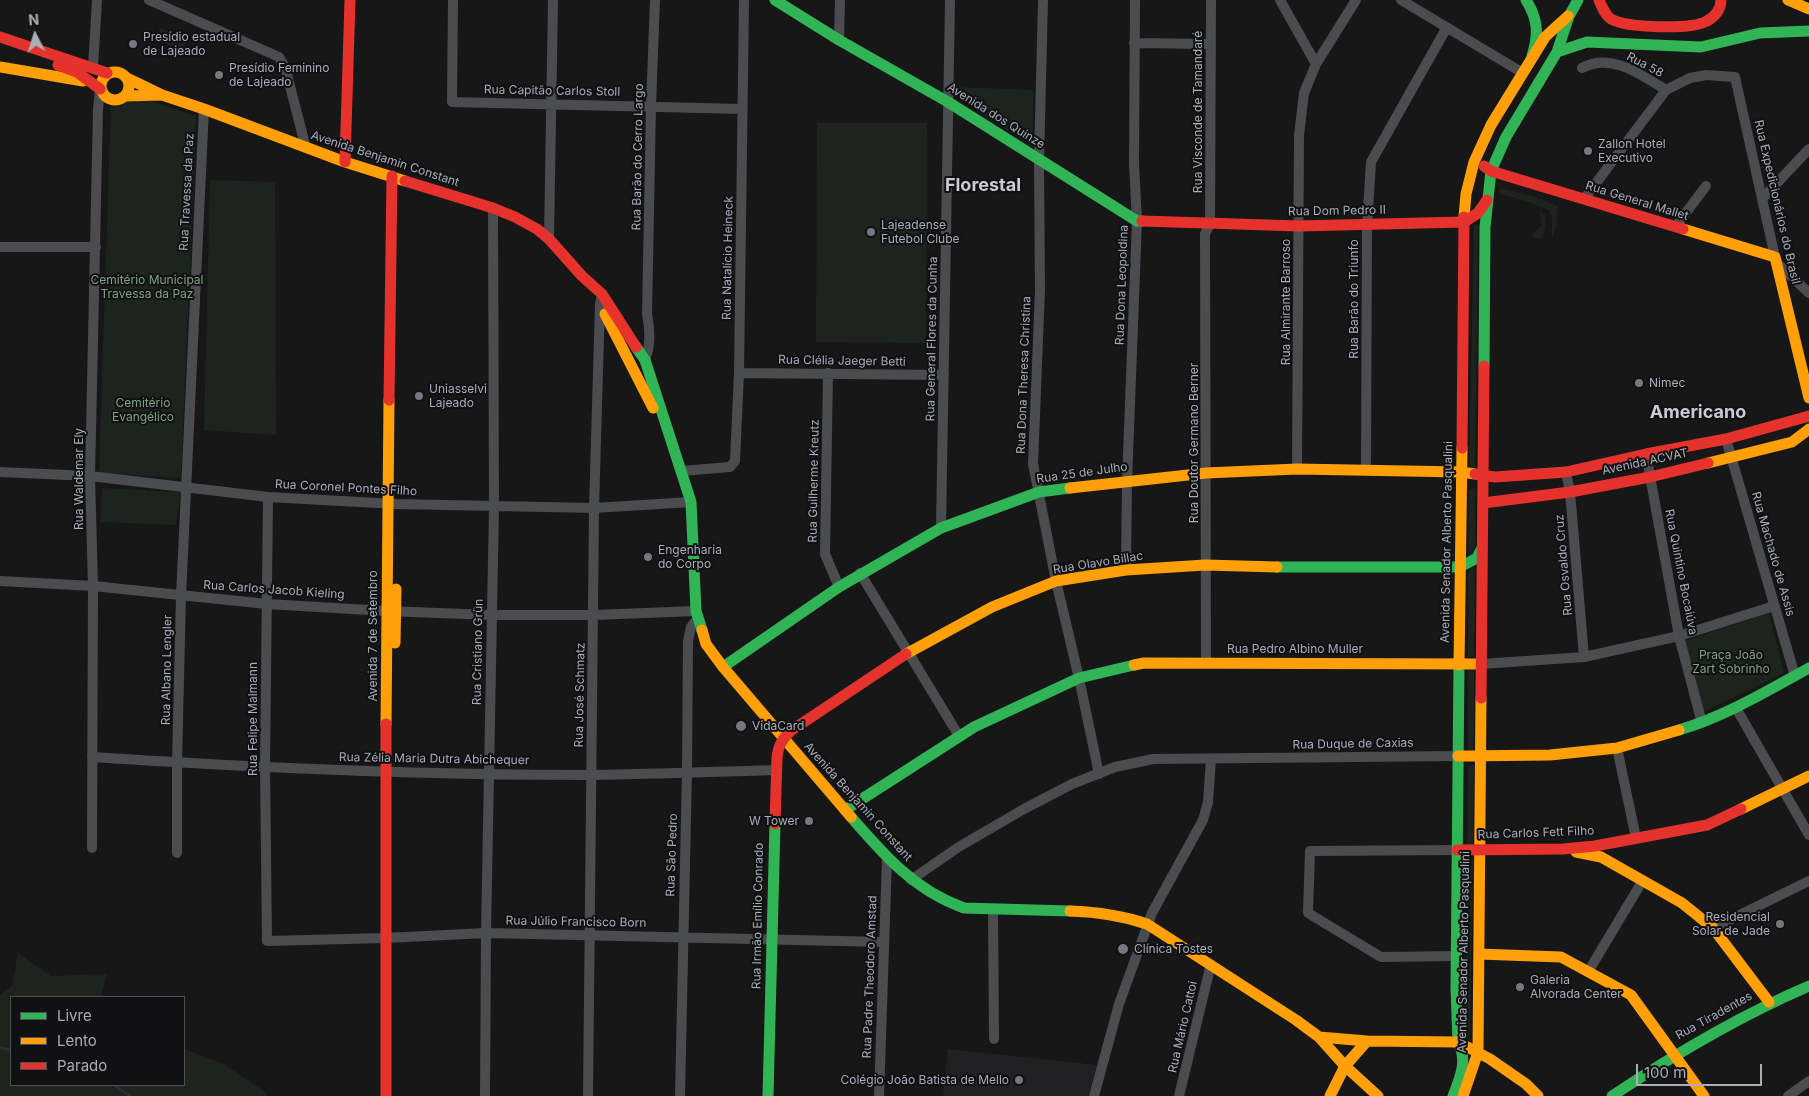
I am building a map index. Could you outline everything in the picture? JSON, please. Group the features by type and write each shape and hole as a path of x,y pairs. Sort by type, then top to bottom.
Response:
{"main road":[{"path":"345,162 350,0"},
{"name":"Avenida dos Quinze","path":"776,0 839,40 948,102 1137,221 1210,224"},
{"path":"1526,0 1534,12 1537,23 1538,38 1532,56"},
{"name":"Avenida Senador Alberto Pasqualini","path":"1463,1096 1478,1052 1485,227 1488,198 1491,171 1506,137 1557,52 1569,16 1578,0"},
{"path":"1599,0 1609,18 1619,23 1630,25 1692,26 1703,24 1709,20 1719,9 1721,0"},
{"path":"1788,0 1809,9"},
{"name":"Avenida Senador Alberto Pasqualini","path":"1453,1096 1463,1064 1463,1049 1458,1042 1456,956 1464,222 1466,194 1474,162 1491,125 1545,37 1569,16"},
{"path":"1557,52 1587,42 1701,47 1760,33 1809,31"},
{"path":"0,38 107,73 118,72 127,78 129,86 125,96 120,99 108,99 100,89 88,82 77,72 0,46"},
{"path":"0,67 88,82"},
{"path":"100,89 102,78 107,73"},
{"path":"1523,73 1527,76 1528,80 1526,103"},
{"name":"Avenida Benjamin Constant","path":"127,78 162,95 345,162 493,208 530,225 549,239 601,299 641,355 691,502 694,518 694,573 697,615 708,646 782,738 887,859 911,880 938,898 964,908 1102,912 1128,917 1147,924 1211,964 1319,1037 1345,1066 1378,1096"},
{"name":"Avenida Benjamin Constant","path":"125,96 162,95"},
{"path":"1491,125 1482,161 1484,166 1491,171"},
{"name":"Rua General Mallet","path":"1491,171 1676,227 1776,260"},
{"name":"Avenida 7 de Setembro","path":"386,1096 390,938 390,676 397,177"},
{"path":"1464,222 1478,214 1484,208 1488,198"},
{"name":"Rua Dom Pedro II","path":"1210,224 1299,226 1464,222"},
{"name":"Rua Expedicionários do Brasil","path":"1776,260 1808,395 1809,430"},
{"name":"Avenida Benjamin Constant","path":"601,299 630,363 674,449"},
{"path":"630,363 638,366 641,355"},
{"name":"Avenida ACVAT","path":"1462,472 1495,477 1566,472 1726,439 1808,416"},
{"name":"Avenida ACVAT","path":"1482,503 1570,492 1650,477 1792,442 1809,430"},
{"path":"1792,442 1809,444"},
{"name":"Rua 25 de Julho","path":"723,667 839,587 941,528 1039,492 1127,480 1206,473 1297,469 1462,472"},
{"path":"1460,567 1477,558 1482,547"},
{"name":"Rua Olavo Billac","path":"782,738 909,652 992,607 1056,582 1126,570 1205,565 1323,568 1460,567"},
{"name":"Rua Pedro Albino Muller","path":"845,810 974,727 1079,678 1144,663 1481,664"},
{"name":"Rua Duque de Caxias","path":"1458,756 1550,755 1617,748 1702,723 1736,708 1809,668"},
{"name":"Rua Irmão Emílio Conrado","path":"768,1096 776,770 777,751 782,738"},
{"path":"1602,852 1621,840 1707,825 1809,776"},
{"name":"Rua Carlos Fett Filho","path":"1457,850 1563,849 1602,852 1620,868 1682,903 1713,928 1769,1002"},
{"name":"Avenida 7 de Setembro","path":"390,938 394,1096"},
{"path":"1480,954 1561,957 1631,995 1704,1096"},
{"name":"Rua Tiradentes","path":"1612,1096 1674,1054 1769,1002 1809,986"},
{"path":"1319,1037 1367,1041 1458,1042 1478,1052 1526,1084 1538,1096"},
{"path":"1330,1096 1345,1066 1367,1041"}],"street":[{"path":"93,67 97,0"},
{"path":"149,0 279,57 285,67 306,148"},
{"name":"Rua Capitão Carlos Stoll","path":"453,0 452,102 742,109"},
{"path":"549,239 553,0"},
{"name":"Rua Barão do Cerro Largo","path":"641,355 649,350 647,314 655,0"},
{"name":"Rua Natalício Heineck","path":"682,471 730,467 734,464 739,373 744,0"},
{"path":"839,40 840,0"},
{"name":"Rua General Flores da Cunha","path":"941,528 950,0"},
{"name":"Rua Dona Theresa Christina","path":"1043,0 1039,160 1040,290 1033,464 1056,582 1079,678 1098,774"},
{"name":"Rua Dona Leopoldina","path":"1126,570 1127,480 1137,221 1134,164 1135,0"},
{"name":"Rua Visconde de Tamandaré","path":"1210,224 1211,0"},
{"path":"1280,0 1316,64"},
{"name":"Rua Almirante Barroso","path":"1297,469 1299,135 1304,93 1316,64 1356,0"},
{"path":"1401,0 1523,73"},
{"name":"Rua Barão do Triunfo","path":"1366,470 1367,225 1371,162 1447,27"},
{"path":"1134,43 1210,44"},
{"name":"Rua 58","path":"1582,68 1602,62 1615,63 1666,90"},
{"name":"Rua Expedicionários do Brasil","path":"1666,90 1684,81 1698,77 1719,75 1735,77 1776,260"},
{"name":"Rua Waldemar Ely","path":"92,848 93,586 90,476 100,89"},
{"path":"1584,199 1666,90"},
{"name":"Rua Travessa da Paz","path":"187,487 204,109"},
{"path":"1762,199 1809,148"},
{"path":"1676,227 1706,186"},
{"name":"Rua Cristiano Grün","path":"485,1096 494,506 493,208"},
{"name":"Rua Doutor Germano Berner","path":"1206,662 1206,234 1210,224"},
{"path":"0,247 96,247"},
{"path":"1776,260 1808,291"},
{"name":"Rua José Schmatz","path":"588,1096 594,508 601,299"},
{"name":"Rua Clélia Jaeger Betti","path":"739,373 944,375"},
{"name":"Rua Guilherme Kreutz","path":"828,373 825,554 839,587"},
{"name":"Rua Machado de Assis","path":"1726,439 1794,676"},
{"name":"Rua Quintino Bocaiúva","path":"1646,454 1679,636 1702,723"},
{"name":"Rua Coronel Pontes Filho","path":"0,472 90,476 268,496 392,504 594,508 691,502"},
{"name":"Rua Osvaldo Cruz","path":"1566,472 1570,492 1584,657"},
{"name":"Rua Albano Lengler","path":"177,853 181,596 187,487"},
{"name":"Rua Felipe Malmann","path":"267,941 265,766 268,496"},
{"path":"860,574 959,736"},
{"name":"Rua Carlos Jacob Kieling","path":"0,581 93,586 267,604 491,615 697,615"},
{"name":"Rua Pedro Albino Muller","path":"1481,664 1584,657 1679,636 1774,606"},
{"name":"Rua São Pedro","path":"680,1096 688,641 691,627 697,615"},
{"path":"688,654 708,646"},
{"path":"1736,708 1809,835"},
{"path":"1617,748 1636,838"},
{"name":"Rua Duque de Caxias","path":"911,880 957,848 1018,813 1072,784 1115,767 1153,759 1211,760 1458,756"},
{"name":"Rua Zélia Maria Dutra Abichequer","path":"92,757 177,763 489,774 591,775 776,770"},
{"path":"1094,1096 1120,1004 1147,924 1203,820 1208,802 1211,760"},
{"name":"Rua Carlos Fett Filho","path":"1456,956 1382,957 1308,913 1310,851 1457,850"},
{"name":"Rua Padre Theodoro Amstad","path":"879,1096 887,859"},
{"path":"1588,972 1643,880"},
{"path":"1713,928 1809,881"},
{"path":"993,909 994,1039"},
{"name":"Rua Júlio Francisco Born","path":"267,941 486,933 884,942"},
{"name":"Rua Mário Cattoi","path":"1180,1096 1211,964"},
{"path":"1788,1096 1809,1081"}],"shaded area":[{"name":"Colégio João Batista de Mello","path":"948,1049 1097,1065 1088,1096 943,1096"}],"green space":[{"path":"160,28 187,36 184,49 156,41"},
{"path":"955,87 1033,90 1033,147 956,97"},
{"name":"Cemitério Municipal Travessa da Paz","path":"148,100 196,116 181,478 99,473 111,103"},
{"name":"Lajeadense Futebol Clube","path":"817,123 927,123 926,343 816,342"},
{"path":"210,180 275,182 276,435 204,430"},
{"path":"1500,188 1535,197 1558,206 1557,224 1553,236 1552,217 1549,210 1526,201 1499,194"},
{"path":"1539,211 1545,216 1546,222 1545,231 1541,239 1534,238 1532,234 1542,224"},
{"path":"1474,226 1478,226 1475,471 1469,471"},
{"path":"102,488 180,492 176,525 101,522"},
{"path":"1475,488 1475,553 1468,559 1469,490"},
{"path":"1475,567 1474,657 1468,657 1468,572"},
{"name":"Praça João Zart Sobrinho","path":"1769,613 1784,673 1704,712 1685,641"},
{"path":"1468,670 1474,670 1474,751 1468,751"},
{"path":"1474,765 1473,844 1467,848 1468,767"},
{"path":"1467,859 1473,859 1470,1029 1467,1044 1465,1029"},
{"path":"18,953 51,976 107,974 101,996 10,996 10,1086 185,1086 185,1049 222,1063 267,1093 267,1096 0,1096 0,995 12,986"}],"waterway":[{"path":"0,1048 10,1050"},
{"path":"115,1086 130,1096"}],"traffic: fast":[{"path":"775,0 839,40 948,102 1137,221 1142,221"},
{"path":"1526,0 1533,14 1536,27 1536,41 1532,56"},
{"path":"1484,366 1485,227 1491,171 1506,137 1557,52 1569,16 1578,0"},
{"path":"1557,52 1587,42 1701,47 1760,33 1809,31"},
{"path":"636,347 645,360 691,502 696,611 702,630"},
{"path":"723,667 839,587 941,528 1039,492 1070,488"},
{"path":"1277,567 1460,567 1477,558 1482,548"},
{"path":"845,810 974,727 1079,678 1134,665"},
{"path":"1453,1096 1463,1062 1458,1042 1456,988 1459,665"},
{"path":"1679,730 1730,710 1809,668"},
{"path":"851,817 888,858 915,882 946,901 964,908 1070,911"},
{"path":"768,1096 775,824"},
{"path":"1612,1096 1708,1036 1809,986"}],"traffic: slow":[{"path":"1788,0 1809,9"},
{"path":"1464,217 1466,194 1474,162 1491,125 1545,37 1568,16"},
{"path":"0,67 83,81"},
{"path":"115,72 125,76 129,86 125,96 115,100 105,96 101,86 105,76 115,72"},
{"path":"127,78 162,95 345,162 405,181"},
{"path":"125,96 161,95"},
{"path":"1683,229 1775,257 1809,398"},
{"path":"605,314 653,408"},
{"path":"386,724 389,400"},
{"path":"1708,463 1792,442 1809,429"},
{"path":"1459,665 1462,448"},
{"path":"1070,488 1206,473 1297,469 1461,472 1475,474"},
{"path":"906,654 992,607 1056,581 1126,570 1205,565 1277,567"},
{"path":"395,643 396,589"},
{"path":"702,630 706,644 723,667 851,817"},
{"path":"1134,665 1144,663 1481,664"},
{"path":"1463,1096 1478,1052 1481,698"},
{"path":"1458,756 1550,755 1617,748 1679,730"},
{"path":"1741,809 1809,776"},
{"path":"1576,852 1601,857 1682,903 1713,928 1769,1002"},
{"path":"1070,911 1109,914 1147,924 1296,1020 1319,1037 1345,1066 1378,1096"},
{"path":"1479,954 1561,957 1631,995 1704,1096"},
{"path":"1319,1037 1367,1041 1458,1042 1490,1059 1526,1084 1538,1096"},
{"path":"1330,1096 1345,1066 1367,1041"}],"traffic: jam":[{"path":"345,162 350,0"},
{"path":"1599,0 1605,13 1611,19 1630,24 1659,27 1688,26 1707,21 1717,12 1721,0"},
{"path":"0,37 107,73"},
{"path":"58,65 77,72 100,89"},
{"path":"1484,166 1491,171 1683,229"},
{"path":"389,400 392,176"},
{"path":"405,181 493,208 537,229 602,294 636,347"},
{"path":"1142,221 1299,226 1464,222 1478,213 1487,200"},
{"path":"1462,448 1464,217"},
{"path":"1481,698 1484,366"},
{"path":"1475,474 1495,477 1566,472 1726,439 1809,416"},
{"path":"1483,503 1570,492 1650,477 1708,463"},
{"path":"775,824 777,758 778,749 784,739 792,730 906,654"},
{"path":"386,724 386,1096"},
{"path":"1457,850 1563,849 1595,846 1707,825 1741,809"}],"place":[{"name":"Presídio estadual de Lajeado","path":"133,44"},
{"name":"Presídio Feminino de Lajeado","path":"219,75"},
{"name":"Zallon Hotel Executivo","path":"1588,151"},
{"name":"Lajeadense Futebol Clube","path":"871,232"},
{"name":"Nimec","path":"1639,383"},
{"name":"Uniasselvi Lajeado","path":"419,396"},
{"name":"Engenharia do Corpo","path":"648,557"},
{"name":"VidaCard","path":"741,726"},
{"name":"W Tower","path":"809,821"},
{"name":"Residencial Solar de Jade","path":"1780,924"},
{"name":"Clínica Tostes","path":"1123,949"},
{"name":"Galeria Alvorada Center","path":"1520,987"},
{"name":"Colégio João Batista de Mello","path":"1019,1080"}],"district":[{"name":"Florestal","path":"983,186"},
{"name":"Americano","path":"1698,413"}],"park label":[{"name":"Cemitério Evangélico","path":"143,410"}]}
